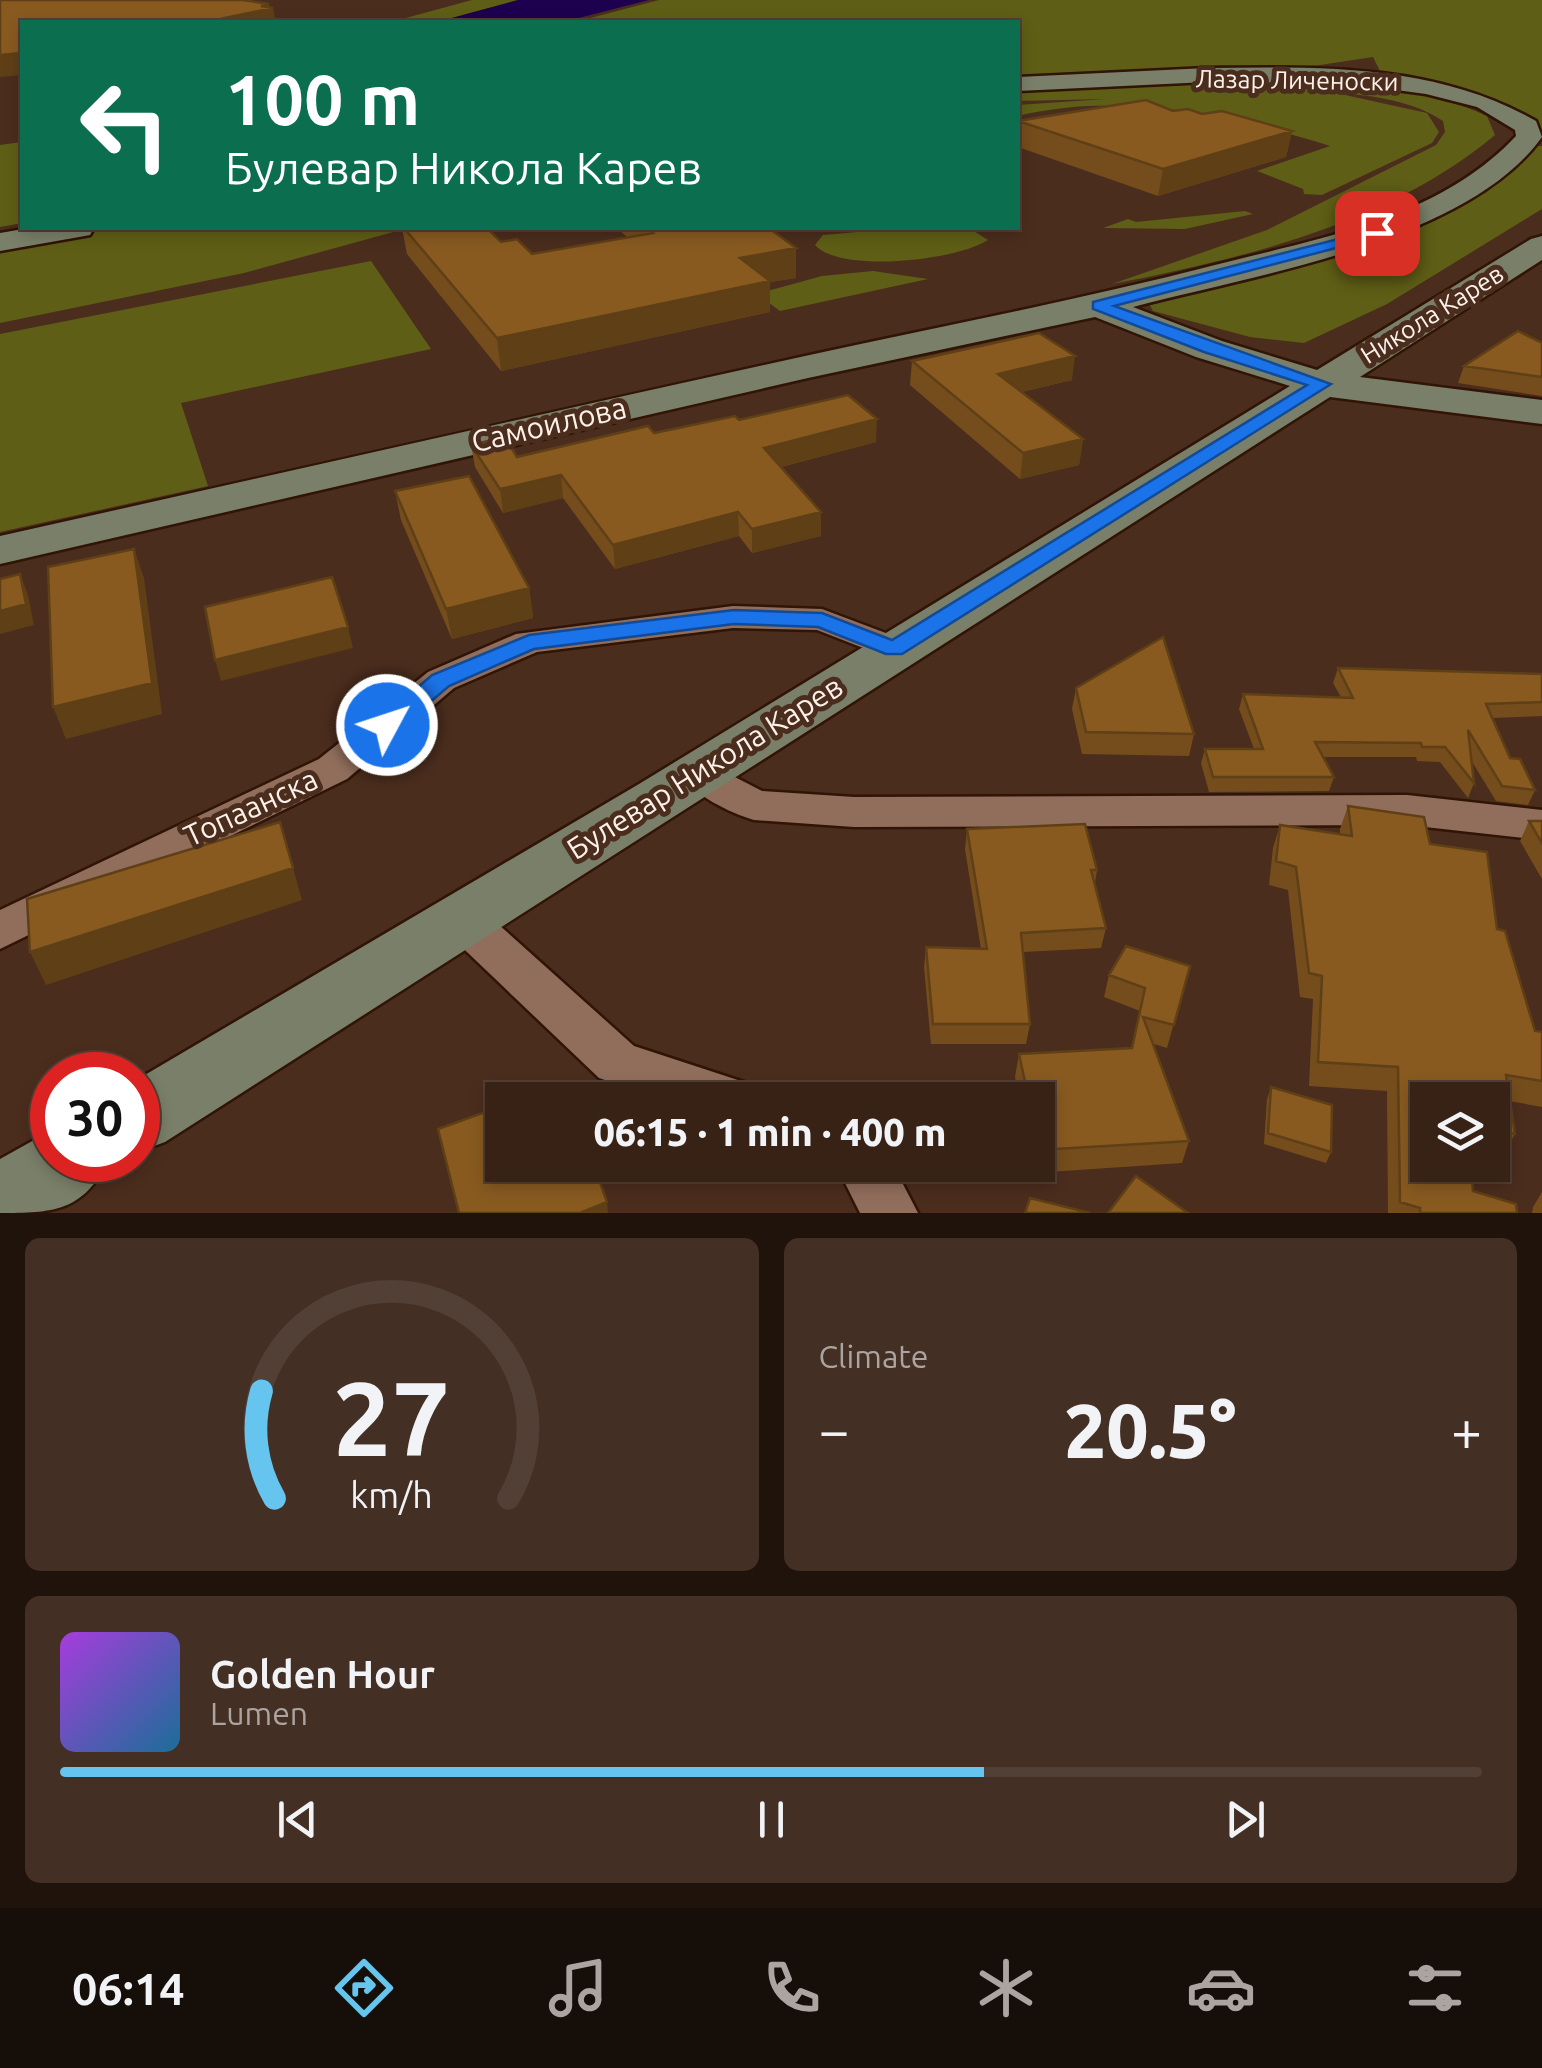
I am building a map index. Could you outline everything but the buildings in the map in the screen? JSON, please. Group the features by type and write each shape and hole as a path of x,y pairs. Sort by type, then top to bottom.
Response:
{"street":[{"name":"Лазар Личеноски","path":"1020,84 1290,76 1374,78 1442,89 1490,103 1527,126 1529,137 1512,158 1417,217 1377,233 1098,306"},
{"path":"0,242 68,230"},
{"name":"Никола Карев","path":"1322,384 1542,246"},
{"path":"1098,306 1322,384 1542,412"},
{"name":"Самоилова","path":"0,550 808,367 1098,306"},
{"name":"Булевар Никола Карев","path":"160,1104 1322,384"},
{"name":"Топаанска","path":"0,930 333,769 441,680 529,642 734,617 822,620 894,649"},
{"path":"700,773 754,806 854,812 1406,810 1542,826"},
{"path":"462,919 617,1062 677,1082"},
{"path":"0,1202 33,1182"},
{"path":"873,1182 890,1213"}],"shaded area":[{"path":"472,0 518,0 444,20 398,20"},
{"path":"518,0 649,0 571,20 444,20"},
{"path":"659,0 1542,0 1542,135 1504,104 1382,75 1373,57 1320,65 1020,79 1020,20 583,20"},
{"path":"1306,81 1376,87 1421,94 1465,107 1487,116 1495,135 1453,166 1362,214 1263,249 1112,284 1267,230 1436,145 1445,132 1443,121 1432,114 1406,104 1336,93 1427,113 1439,132 1432,143 1322,195 1304,194 1303,189 1257,171 1330,146 1215,116 1136,106 1057,109 1020,116 1020,105 1105,99 1020,101 1020,90"},
{"path":"20,142 20,223 0,227 0,145"},
{"path":"1542,146 1542,209 1387,304 1304,343 1250,337 1153,311 1146,298 1448,210"},
{"path":"1245,211 1253,214 1185,229 1103,228 1128,219 1136,222"},
{"path":"92,230 401,230 244,273 0,323 0,247"},
{"path":"881,230 972,230 988,240 927,258 873,261 829,254 815,245 823,235"},
{"path":"371,261 431,349 181,403 208,486 0,532 0,334"},
{"path":"873,271 928,279 780,311 757,294 822,276"}],"route":[{"path":"387,725 441,680 529,642 734,617 822,620 894,649 1322,384 1242,360 1098,306 1377,233"}]}
